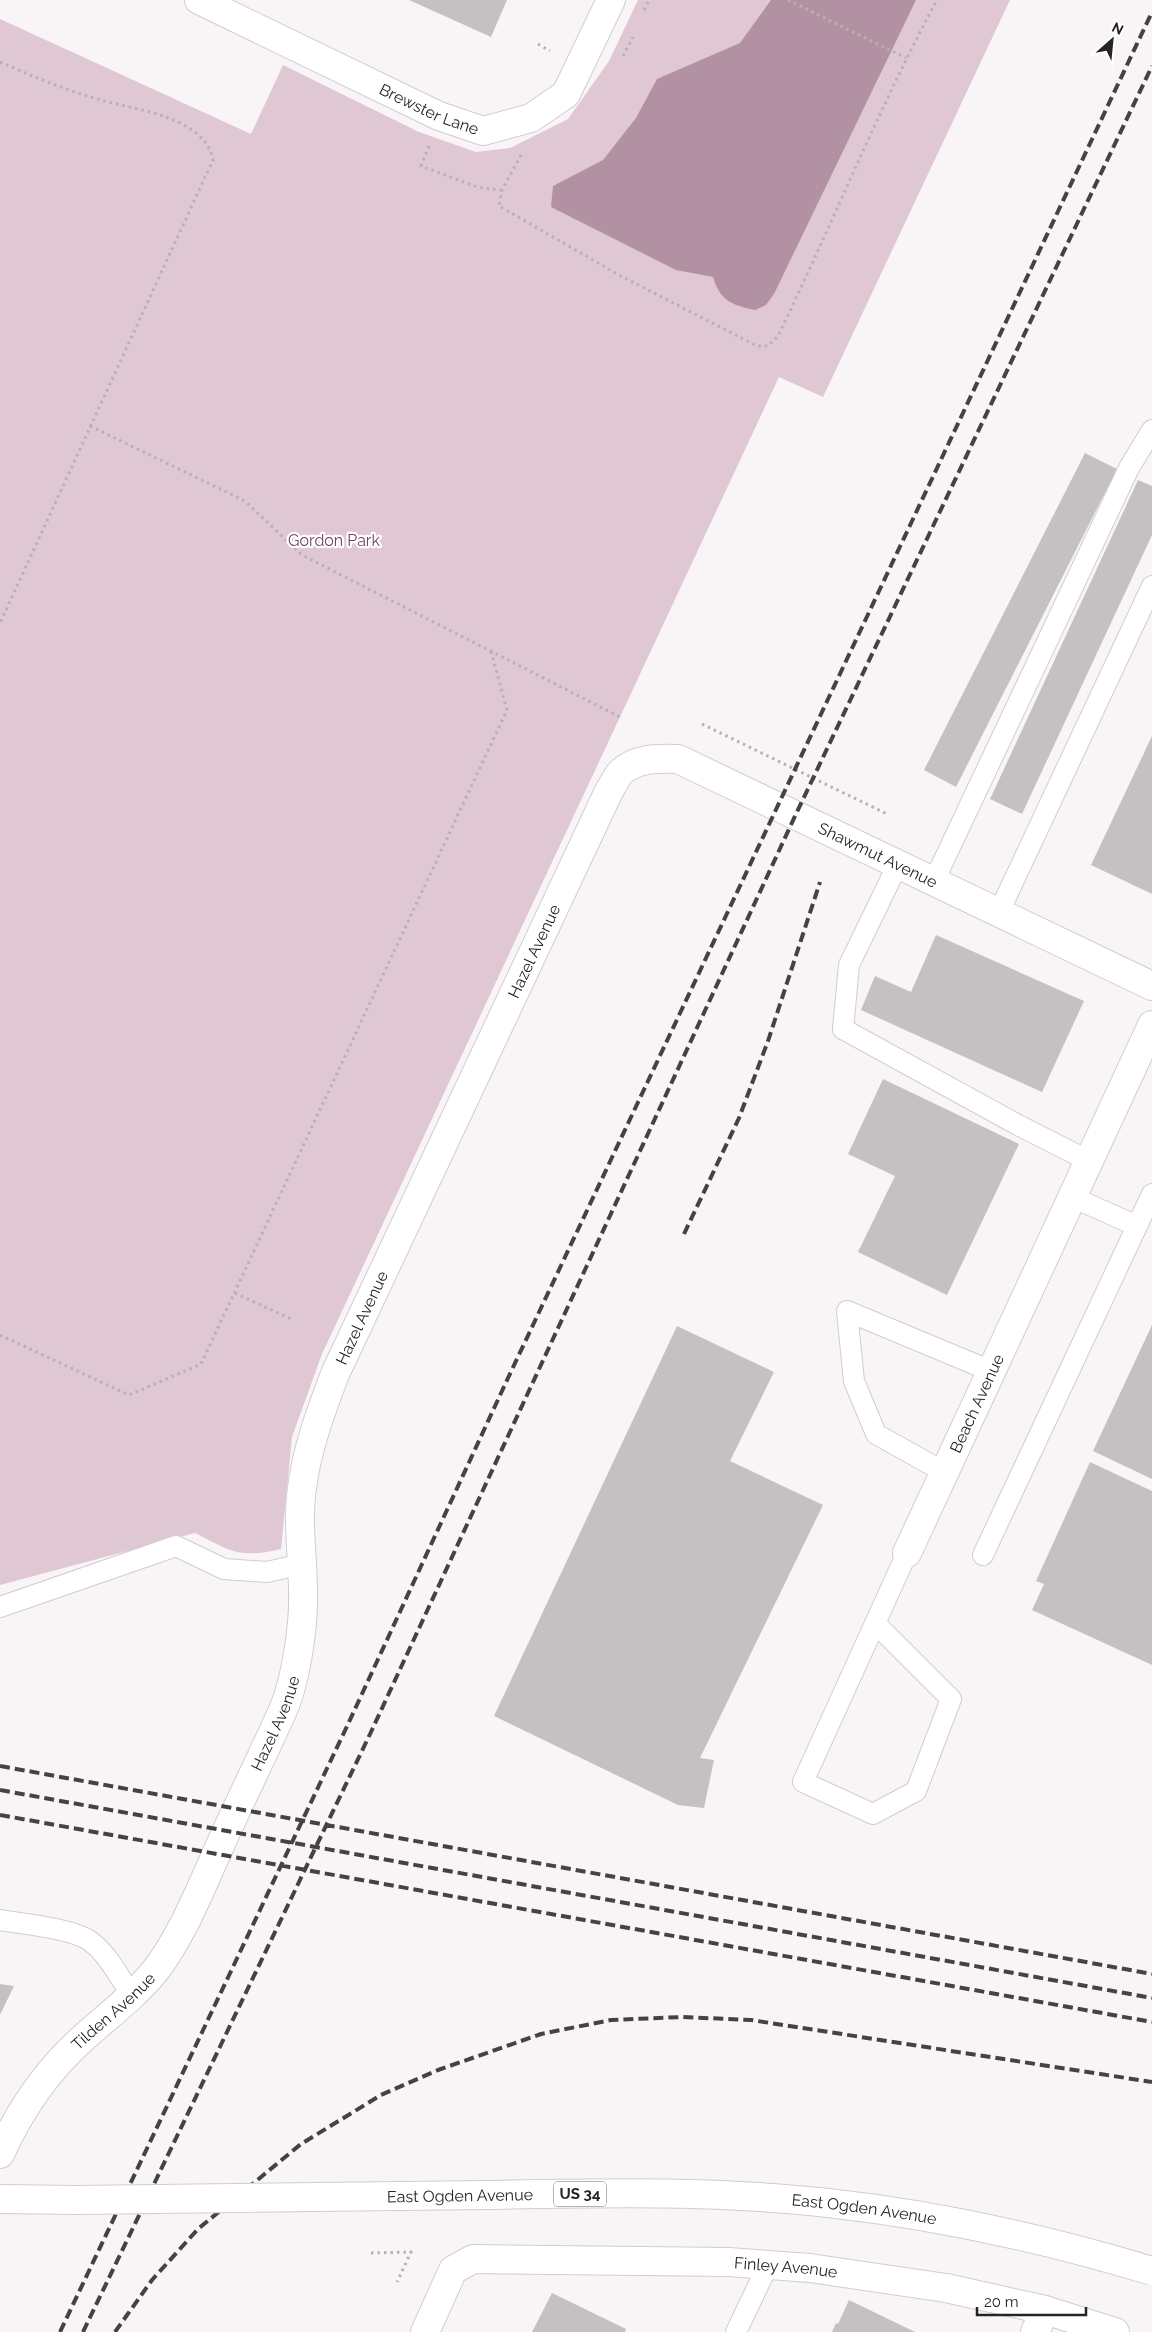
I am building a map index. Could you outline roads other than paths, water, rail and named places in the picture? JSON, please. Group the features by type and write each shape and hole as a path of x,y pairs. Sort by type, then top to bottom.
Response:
{"street":[{"name":"Brewster Lane","path":"199,0 439,116 483,131 531,118 566,94 611,0"},
{"name":"Shawmut Avenue","path":"609,790 620,773 634,764 658,758 678,759 1152,986"},
{"name":"Hazel Avenue","path":"208,1872 284,1708 294,1676 304,1596 300,1527 302,1488 314,1431 335,1374 609,790"},
{"name":"Beach Avenue","path":"907,1553 1152,1025"},
{"name":"Tilden Avenue","path":"2,2145 40,2085 79,2042 132,1996 155,1971 171,1946 208,1872"},
{"name":"East Ogden Avenue","path":"0,2199 77,2200 708,2194 827,2203 960,2222 1081,2250 1152,2271"},
{"name":"Finley Avenue","path":"425,2332 453,2270 474,2259 729,2262 810,2268 946,2288 1040,2321 1114,2332"}],"lane":[{"path":"934,881 1129,468 1152,430"},
{"path":"998,912 1152,586"},
{"path":"898,864 849,965 843,1029 1018,1125 1089,1161"},
{"path":"983,1555 1152,1194"},
{"path":"1072,1197 1137,1226"},
{"path":"944,1472 876,1434 854,1381 847,1311 991,1371"},
{"path":"0,1607 176,1546 224,1568 266,1572 302,1564"},
{"name":"Beach Avenue","path":"875,1623 951,1698 916,1792 873,1814 803,1782 875,1623 907,1553"},
{"path":"0,1920 70,1932 90,1940 132,1996"},
{"path":"736,2332 768,2265"}],"railway":[{"path":"60,2332 349,1722 508,1378 1152,12"},
{"path":"83,2332 371,1732 796,814 1152,66"},
{"path":"684,1234 739,1118 768,1041 820,882"},
{"path":"0,1766 1152,1974"},
{"path":"0,1790 1152,1998"},
{"path":"0,1815 1152,2022"},
{"path":"115,2332 152,2280 198,2229 301,2144 381,2095 438,2070 541,2034 611,2020 682,2017 751,2020 1152,2082"}],"park label":[{"name":"Gordon Park","path":"334,540"}]}
